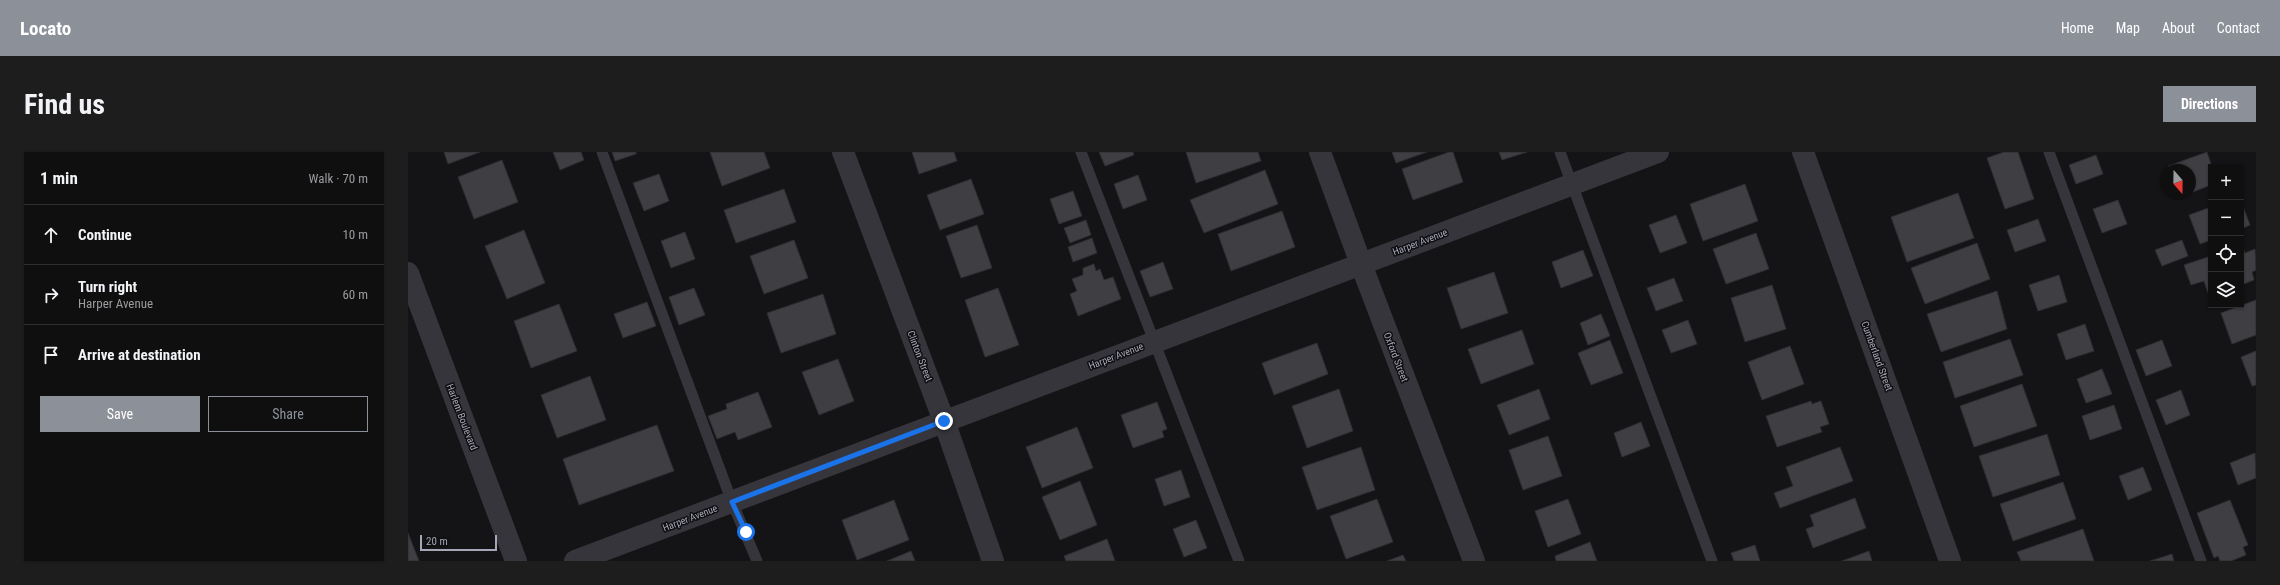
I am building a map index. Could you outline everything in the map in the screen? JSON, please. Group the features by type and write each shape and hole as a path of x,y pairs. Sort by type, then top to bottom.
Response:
{"street":[{"name":"Clinton Street","path":"843,152 944,421 993,561"},
{"name":"Oxford Street","path":"1320,152 1474,561"},
{"name":"Harper Avenue","path":"575,561 1658,152"},
{"name":"Cumberland Street","path":"1803,152 1950,561"},
{"name":"Harlem Boulevard","path":"409,282 516,561"}],"lane":[{"path":"602,152 732,502 756,561"},
{"path":"1081,152 1153,342 1239,561"},
{"path":"1560,152 1712,561"},
{"path":"2049,152 2201,561"}],"building":[{"path":"444,152 480,152 448,164"},
{"path":"553,152 581,152 584,160 560,170"},
{"path":"612,152 636,152 636,154 615,161"},
{"path":"710,152 764,152 770,168 722,186"},
{"path":"912,152 954,152 957,161 919,174"},
{"path":"1099,152 1133,152 1134,155 1105,166"},
{"path":"1186,152 1258,152 1261,161 1196,183"},
{"path":"1392,152 1427,152 1396,163"},
{"path":"1449,152 1453,152 1463,182 1413,200 1402,169"},
{"path":"1499,152 1527,152 1502,160"},
{"path":"2004,152 2018,152 2034,199 2005,209 1987,158"},
{"path":"2207,152 2211,164 2208,164 2208,186 2196,191 2196,164 2174,164"},
{"path":"2096,155 2103,174 2076,184 2069,165"},
{"path":"502,160 518,202 474,219 458,177"},
{"path":"1265,170 1278,204 1204,233 1190,200"},
{"path":"659,174 669,201 644,211 633,183"},
{"path":"1138,175 1147,200 1123,209 1114,184"},
{"path":"971,179 984,214 940,230 927,195"},
{"path":"1745,184 1758,221 1703,241 1690,204"},
{"path":"784,189 796,222 736,243 724,210"},
{"path":"1073,191 1082,216 1059,224 1050,199"},
{"path":"1958,193 1974,238 1907,262 1891,217"},
{"path":"2118,200 2127,224 2102,233 2093,209"},
{"path":"2208,208 2208,241 2200,244 2189,215"},
{"path":"2244,209 2250,225 2244,228"},
{"path":"1282,211 1295,247 1231,271 1218,234"},
{"path":"1676,215 1687,243 1660,253 1649,225"},
{"path":"2038,219 2046,241 2015,252 2007,230"},
{"path":"1086,220 1091,235 1070,243 1064,228"},
{"path":"977,225 992,268 961,278 946,236"},
{"path":"524,230 545,283 507,299 485,246"},
{"path":"685,232 695,259 671,268 661,241"},
{"path":"1756,233 1769,269 1726,284 1713,249"},
{"path":"1092,238 1097,253 1073,262 1068,247"},
{"path":"794,240 808,278 764,294 750,256"},
{"path":"2182,240 2188,256 2162,266 2155,250"},
{"path":"1977,243 1990,279 1925,304 1911,268"},
{"path":"2255,249 2256,270 2252,272 2254,280 2244,284 2244,250 2245,253"},
{"path":"1583,250 1593,276 1561,288 1552,262"},
{"path":"2208,257 2208,293 2204,281 2191,285 2184,265"},
{"path":"1163,262 1173,289 1150,297 1140,271"},
{"path":"1094,264 1096,271 1100,269 1104,280 1113,277 1121,299 1078,316 1070,294 1077,291 1072,279 1083,275 1083,268"},
{"path":"1494,272 1508,313 1461,329 1447,288"},
{"path":"2059,275 2067,302 2038,311 2029,285"},
{"path":"1674,278 1683,301 1656,311 1647,288"},
{"path":"1772,285 1786,329 1745,342 1731,298"},
{"path":"694,288 705,315 679,325 669,297"},
{"path":"998,288 1019,345 985,357 965,300"},
{"path":"1997,291 2007,329 1941,352 1927,314"},
{"path":"823,294 836,334 781,353 767,313"},
{"path":"2256,300 2256,335 2232,344 2221,313 2234,308 2244,308 2244,304"},
{"path":"647,302 656,326 623,338 614,314"},
{"path":"559,304 577,351 531,368 514,321"},
{"path":"1601,314 1610,336 1588,345 1580,323"},
{"path":"1688,320 1697,344 1671,353 1662,330"},
{"path":"2085,324 2094,351 2066,360 2057,334"},
{"path":"1522,330 1534,364 1481,384 1468,349"},
{"path":"2010,339 2023,375 1955,398 1943,362"},
{"path":"1610,340 1623,373 1591,385 1578,353"},
{"path":"2162,340 2172,366 2146,376 2136,350"},
{"path":"1317,343 1328,374 1274,395 1262,363"},
{"path":"1790,346 1804,384 1762,400 1748,362"},
{"path":"2256,351 2256,385 2252,386 2241,357"},
{"path":"838,359 854,401 819,415 802,372"},
{"path":"2102,369 2112,394 2086,403 2077,379"},
{"path":"590,376 606,420 557,438 541,395"},
{"path":"2022,384 2037,426 1974,447 1960,406"},
{"path":"1339,389 1353,431 1307,448 1292,406"},
{"path":"1539,389 1550,419 1509,435 1497,405"},
{"path":"2181,390 2190,415 2166,425 2156,400"},
{"path":"758,392 772,427 738,440 735,432 717,439 708,416 727,409 726,404"},
{"path":"1811,401 1812,404 1821,401 1829,424 1820,427 1822,432 1777,447 1766,416"},
{"path":"1157,402 1167,429 1162,431 1164,437 1133,448 1121,415"},
{"path":"2114,405 2122,429 2090,440 2082,416"},
{"path":"1641,422 1650,446 1622,457 1614,433"},
{"path":"657,425 674,471 579,505 563,459"},
{"path":"1077,427 1093,468 1042,488 1026,447"},
{"path":"2047,434 2060,475 1993,497 1979,456"},
{"path":"1548,436 1562,476 1523,490 1509,450"},
{"path":"1361,447 1375,490 1317,510 1302,467"},
{"path":"1840,447 1853,481 1780,508 1774,493 1793,486 1786,467"},
{"path":"2255,453 2256,478 2238,485 2230,463"},
{"path":"2143,467 2152,490 2128,500 2119,476"},
{"path":"1181,470 1190,497 1164,506 1155,479"},
{"path":"1080,481 1097,525 1060,540 1042,497"},
{"path":"2063,482 2076,519 2013,541 2000,504"},
{"path":"1855,498 1866,528 1813,548 1806,529 1814,526 1810,515"},
{"path":"1377,499 1393,542 1346,559 1330,516"},
{"path":"1568,499 1581,534 1548,547 1535,511"},
{"path":"894,500 909,540 857,560 842,520"},
{"path":"2230,500 2248,545 2243,547 2246,555 2231,561 2220,561 2218,556 2214,558 2197,513"},
{"path":"1196,520 1207,548 1184,557 1173,529"},
{"path":"2083,529 2094,561 2021,561 2017,552"},
{"path":"408,533 419,561 408,561"},
{"path":"1107,539 1115,561 1066,561 1064,556"},
{"path":"1590,542 1597,561 1556,561 1555,556"},
{"path":"1755,545 1760,561 1734,561 1731,553"},
{"path":"911,551 915,561 887,561"},
{"path":"1869,551 1872,561 1842,561"},
{"path":"2172,554 2174,561 2150,561"},
{"path":"1403,555 1406,561 1387,561"}],"route":[{"path":"746,532 732,502 944,421"}]}
